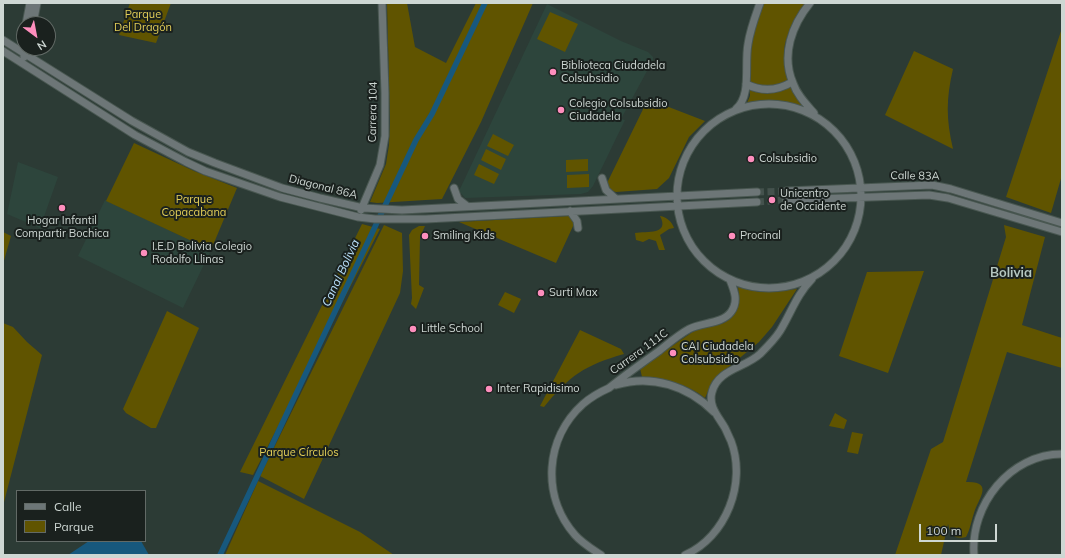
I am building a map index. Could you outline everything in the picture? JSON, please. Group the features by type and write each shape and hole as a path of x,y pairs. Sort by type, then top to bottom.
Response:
{"street":[{"path":"28,16 30,3"},
{"path":"35,16 37,3"},
{"name":"Carrera 104","path":"358,217 380,165 385,136 382,3"},
{"path":"736,109 743,101 746,94 748,44 754,18 760,3"},
{"path":"810,3 802,13 792,33 788,49 788,68 792,82 803,100 817,116"},
{"name":"Diagonal 86A","path":"3,40 16,46"},
{"name":"Diagonal 86A","path":"3,51 135,134 186,162 239,184 280,198 358,217 375,219 431,219 677,206"},
{"path":"26,56 27,66"},
{"name":"Diagonal 86A","path":"34,56 132,121 188,152 282,188 362,208 394,210 676,196"},
{"path":"746,84 758,89 770,90 778,89 792,82"},
{"path":"770,103 802,109 817,116 831,126 843,139 859,170 862,187 860,212 856,228 840,256 815,276 794,285 772,288 750,286 730,280 713,270 699,257 688,242 683,230 677,206 676,196 678,180 688,150 709,126 722,116 736,109 770,103"},
{"path":"602,178 606,190 616,199"},
{"name":"Calle 83A","path":"1062,223 939,186 902,185 787,191 787,200 936,196 948,198 1062,232"},
{"path":"454,188 458,199 467,206"},
{"path":"827,189 827,198"},
{"path":"676,196 756,192 757,202 677,206"},
{"path":"704,195 704,204"},
{"path":"570,211 577,221 578,228"},
{"path":"715,414 711,402 711,393 714,384 729,371 753,360 769,345 780,332 799,294 815,276"},
{"name":"Carrera 111C","path":"601,555 588,547 575,535 564,521 557,505 552,488 551,476 554,452 561,432 573,413 590,398 609,388 686,331 698,325 724,318 731,312 735,305 736,298 735,291 730,280"},
{"path":"609,388 622,383 636,381 651,381 679,387 693,394 705,403 725,428 736,460 734,494 726,515 716,530 704,543 685,555"},
{"path":"974,552 977,520 995,487 1023,464 1040,457 1062,454"}],"shaded area":[{"name":"Colegio Colsubsidio Ciudadela","path":"547,4 621,41 648,52 653,57 653,60 621,119 625,120 593,186 588,192 581,194 465,198 459,191"},
{"path":"18,162 58,177 40,228 7,214"},
{"name":"I.E.D Bolivia Colegio Rodolfo Llinas","path":"105,200 211,250 183,308 78,256"}],"green space":[{"name":"Parque Del Dragón","path":"130,3 171,3 156,43 119,35"},
{"path":"387,3 407,3 415,47 446,63 476,3 533,3 481,122 442,199 377,203 370,202 386,164 389,145 390,122"},
{"path":"764,3 806,3 796,17 789,33 785,44 784,56 787,75 793,92 807,109 776,101 761,101 746,105 750,96 749,55 754,30"},
{"path":"550,12 578,24 565,52 537,39"},
{"path":"1062,28 1062,175 1051,213 1006,197"},
{"path":"914,51 953,69 949,90 948,118 953,149 885,115"},
{"path":"648,99 705,121 689,137 669,178 657,189 616,192 610,190 607,186 608,181"},
{"path":"493,134 514,145 508,156 487,146"},
{"name":"Parque Copacabana","path":"134,143 194,171 237,188 211,250 106,201"},
{"path":"486,149 506,159 501,170 481,160"},
{"path":"588,159 588,171 566,172 566,160"},
{"path":"479,164 499,174 494,184 474,175"},
{"path":"589,174 589,187 567,188 567,175"},
{"path":"569,216 574,224 556,263 459,222"},
{"path":"660,216 669,220 674,228 669,229 660,235 665,250 659,250 656,241 649,239 643,242 636,240 635,233 651,232 660,229 662,222"},
{"path":"362,224 380,229 253,475 240,472"},
{"name":"Parque Círculos","path":"384,225 402,233 403,271 400,293 304,499 260,476"},
{"path":"1004,225 1045,237 1022,325 1062,338 1062,368 1007,352 966,482 975,482 980,484 982,492 966,537 959,538 954,536 950,531 948,524 941,555 895,555 931,449 943,442 1006,237"},
{"path":"419,226 425,226 420,237 419,285 424,288 416,309 411,304 409,235 412,230"},
{"path":"3,232 11,236 3,264"},
{"path":"924,271 888,373 839,356 867,272"},
{"path":"738,287 760,292 797,289 772,327 759,342 713,380 705,398 683,385 668,380 642,377 640,368 694,331 721,324 731,318 738,304"},
{"path":"505,292 521,299 514,313 498,305"},
{"path":"167,311 199,328 156,428 151,428 126,413 123,409"},
{"path":"3,323 13,327 42,355 3,506"},
{"path":"580,330 621,349 624,354 588,367 562,387 544,407 540,406"},
{"path":"835,413 847,420 844,429 829,426"},
{"path":"852,432 863,434 858,454 847,452"},
{"path":"258,481 360,532 394,555 225,555"}],"water":[{"path":"88,542 142,542 149,555 68,555"}],"waterway":[{"name":"Canal Bolivia","path":"220,555 416,140 432,114 485,3"}],"tunnel":[{"path":"757,192 786,191"},
{"path":"757,202 786,200"}],"place":[{"name":"Biblioteca Ciudadela Colsubsidio","path":"553,72"},
{"name":"Colegio Colsubsidio Ciudadela","path":"561,110"},
{"name":"Colsubsidio","path":"751,159"},
{"name":"Unicentro de Occidente","path":"772,200"},
{"name":"Hogar Infantil Compartir Bochica","path":"62,208"},
{"name":"Smiling Kids","path":"425,236"},
{"name":"Procinal","path":"732,236"},
{"name":"I.E.D Bolivia Colegio Rodolfo Llinas","path":"144,253"},
{"name":"Surti Max","path":"541,293"},
{"name":"Little School","path":"413,329"},
{"name":"CAI Ciudadela Colsubsidio","path":"673,353"},
{"name":"Inter Rapidisimo","path":"489,389"}],"district":[{"name":"Bolivia","path":"1011,273"}]}
